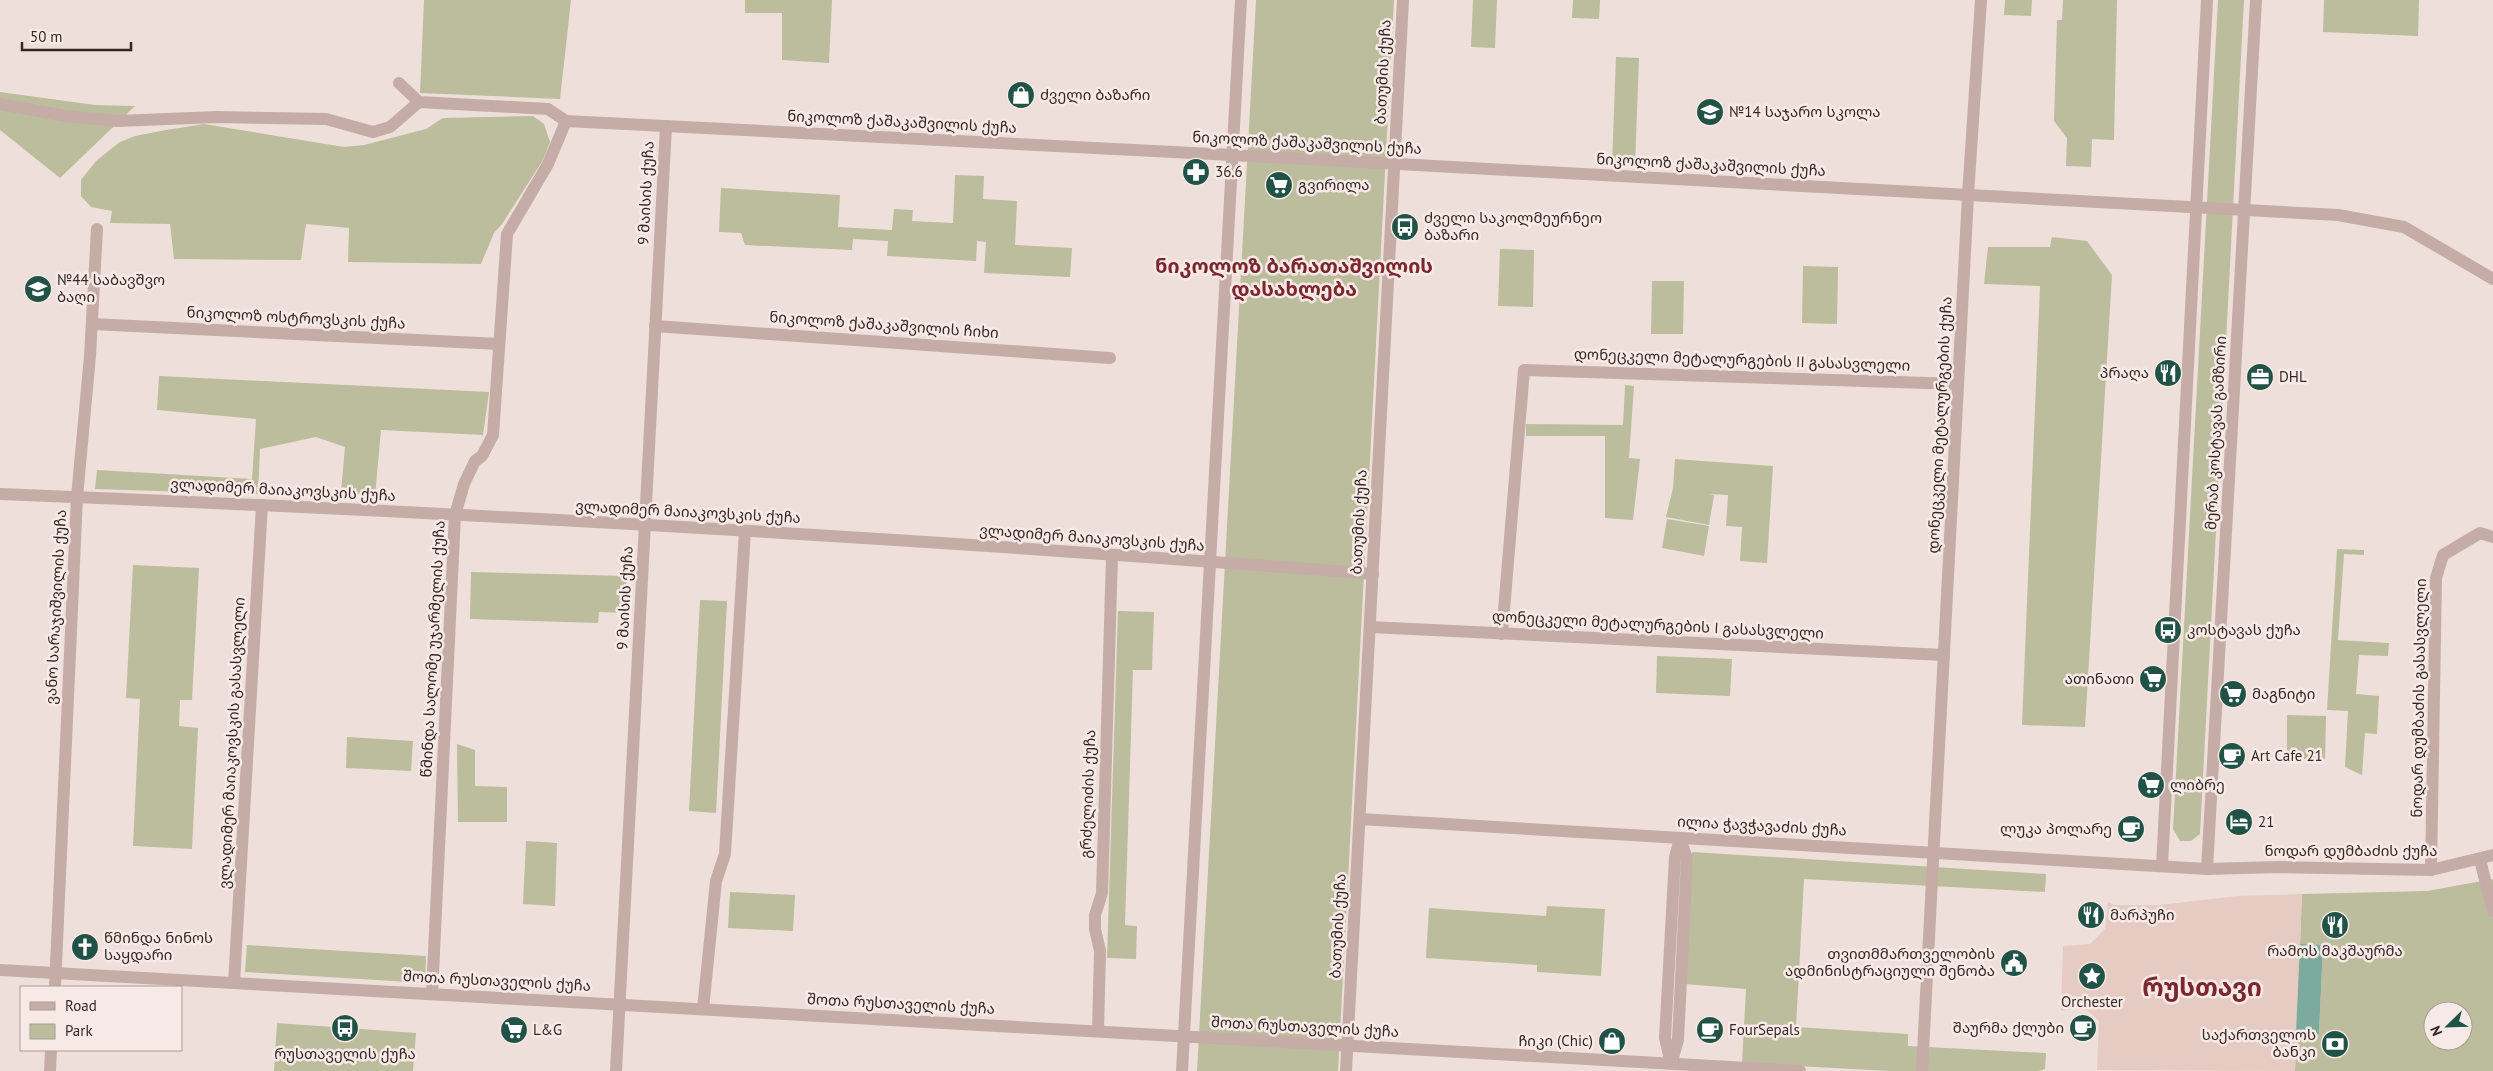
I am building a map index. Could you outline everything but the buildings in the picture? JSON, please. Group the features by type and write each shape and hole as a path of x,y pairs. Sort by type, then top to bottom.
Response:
{"street":[{"path":"1182,1071 1240,0"},
{"name":"ბათუმის ქუჩა","path":"1346,1071 1403,0"},
{"name":"დონეცკელი მეტალურგების ქუჩა","path":"1922,1071 1968,195 1981,0"},
{"name":"მერაბ კოსტავას გამზირი","path":"2162,866 2207,0"},
{"name":"მერაბ კოსტავას გამზირი","path":"2207,868 2256,0"},
{"path":"399,83 419,102 548,109 566,122"},
{"path":"0,104 65,116 117,121 217,117 326,119 373,132 390,127 419,102"},
{"name":"ნიკოლოზ ქაშაკაშვილის ქუჩა","path":"566,122 1232,154 2338,215 2404,227 2493,279"},
{"name":"წმინდა სალომე უჯარმელის ქუჩა","path":"432,994 455,515 464,484 475,460 482,456 493,435 507,234 548,164 566,122"},
{"name":"9 მაისის ქუჩა","path":"616,1071 666,126"},
{"name":"ვანო სარაჯიშვილის ქუჩა","path":"55,986 77,497 92,324 97,229"},
{"name":"ნიკოლოზ ოსტროვსკის ქუჩა","path":"92,324 499,344"},
{"name":"ნიკოლოზ ქაშაკაშვილის ჩიხი","path":"655,326 1110,358"},
{"name":"დონეცკელი მეტალურგების II გასასვლელი","path":"1502,634 1524,370 1958,384"},
{"name":"ვლადიმერ მაიაკოვსკის ქუჩა","path":"0,494 262,504 645,525 1373,574"},
{"name":"ვლადიმერ მაიაკოვსკის გასასვლელი","path":"234,983 262,504"},
{"path":"703,1009 716,881 725,854 745,532"},
{"name":"ნოდარ დუმბაძის გასასვლელი","path":"2431,870 2436,578 2443,555 2480,533 2493,537"},
{"name":"გრძელიძის ქუჩა","path":"1098,1031 1100,951 1095,929 1095,915 1102,893 1112,556"},
{"name":"დონეცკელი მეტალურგების I გასასვლელი","path":"1370,628 1944,655"},
{"name":"ილია ჭავჭავაძის ქუჩა","path":"1360,819 2162,866"},
{"path":"1671,1064 1664,1038 1676,949 1675,857 1680,838"},
{"name":"ნოდარ დუმბაძის ქუჩა","path":"2162,866 2431,870 2480,860 2493,855"},
{"path":"2480,860 2493,911"},
{"name":"შოთა რუსთაველის ქუჩა","path":"0,970 1800,1071"},
{"path":"50,1071 51,1051"}],"green space":[{"path":"424,0 571,0 560,99 420,93"},
{"path":"745,0 832,0 829,63 782,60 782,13 745,13"},
{"path":"1256,0 1394,0 1338,1071 1197,1071"},
{"path":"1473,0 1497,0 1495,48 1471,47"},
{"path":"1573,0 1600,0 1599,19 1572,18"},
{"path":"2005,0 2032,0 2031,16 2004,15"},
{"path":"2063,0 2117,0 2114,140 2092,139 2091,167 2066,166 2067,138 2054,121 2057,20 2062,20"},
{"path":"2218,0 2244,0 2200,834 2191,841 2180,841 2173,829"},
{"path":"2324,0 2419,0 2418,36 2323,32"},
{"path":"1616,57 1639,58 1635,166 1612,165"},
{"path":"0,92 95,105 135,106 60,178 0,130"},
{"path":"533,116 544,124 550,142 543,160 502,224 494,233 481,264 348,262 349,228 306,224 301,260 174,259 170,224 110,223 112,211 91,207 81,196 81,180 96,161 120,142 135,136 166,130 204,124 344,147 364,145 426,129 443,118"},
{"path":"955,175 984,176 983,199 1017,201 1015,245 1072,248 1070,277 984,273 986,242 977,241 976,261 887,256 888,241 853,239 852,250 745,245 741,233 719,232 721,188 840,195 838,227 892,230 894,209 913,210 912,221 953,223"},
{"path":"2052,237 2087,241 2112,275 2085,727 2022,725 2040,286 1984,284 1988,247 2050,247"},
{"path":"1500,249 1534,250 1533,307 1498,306"},
{"path":"1803,266 1838,267 1837,324 1802,323"},
{"path":"1652,281 1684,281 1683,334 1651,334"},
{"path":"159,376 489,392 483,435 381,430 375,496 341,492 345,447 316,437 260,449 258,494 95,489 97,470 252,479 256,419 157,410"},
{"path":"1625,385 1634,386 1629,458 1640,459 1633,520 1605,518 1605,436 1526,436 1526,424 1623,425"},
{"path":"1675,459 1773,466 1767,563 1740,561 1742,527 1726,526 1728,495 1708,494 1714,495 1709,525 1666,517 1673,488"},
{"path":"1667,519 1709,526 1704,556 1662,548"},
{"path":"2337,549 2364,550 2364,555 2344,554 2338,640 2389,643 2388,656 2359,655 2356,694 2379,696 2377,734 2365,733 2362,775 2345,767 2348,711 2327,710"},
{"path":"133,565 199,568 192,700 180,700 179,726 198,728 192,849 133,846 140,699 126,698"},
{"path":"471,572 627,576 626,613 599,612 598,623 470,619"},
{"path":"700,600 727,601 716,813 689,811"},
{"path":"1118,611 1154,612 1152,670 1133,670 1125,925 1137,926 1136,959 1107,958"},
{"path":"1657,656 1732,659 1730,696 1656,693"},
{"path":"2287,715 2326,716 2325,759 2287,759"},
{"path":"347,737 413,741 411,771 346,768"},
{"path":"457,744 475,750 475,786 507,787 507,822 458,822"},
{"path":"526,841 557,843 555,906 523,904"},
{"path":"1692,852 2046,874 2045,892 1804,879 1796,1027 1908,1034 1908,1046 2046,1053 2045,1069 2039,1071 1890,1071 1742,1063 1746,989 1684,984"},
{"path":"2493,879 2493,1071 2295,1071 2296,1033 2319,1034 2323,945 2300,944 2302,894 2427,891"},
{"path":"730,892 795,895 793,931 728,928"},
{"path":"1547,906 1605,909 1601,976 1537,972 1537,965 1426,958 1429,908 1546,916"},
{"path":"247,945 426,956 425,983 245,972"},
{"path":"277,1023 416,1033 413,1071 274,1071"}],"shaded area":[{"path":"2302,894 2295,1071 2097,1070 2099,1021 2084,1007 2061,1011 2063,946 2090,944 2105,929 2108,902 2114,905 2160,905 2237,896"}],"water":[{"path":"2300,944 2323,945 2319,1034 2296,1033"}],"place":[{"name":"ძველი ბაზარი","path":"1021,95"},
{"name":"№14 საჯარო სკოლა","path":"1710,112"},
{"name":"36.6","path":"1196,172"},
{"name":"გვირილა","path":"1279,185"},
{"name":"ძველი საკოლმეურნეო ბაზარი","path":"1405,227"},
{"name":"№44 საბავშვო ბაღი","path":"38,289"},
{"name":"პრაღა","path":"2168,373"},
{"name":"DHL","path":"2260,377"},
{"name":"კოსტავას ქუჩა","path":"2168,630"},
{"name":"ათინათი","path":"2153,679"},
{"name":"მაგნიტი","path":"2233,694"},
{"name":"Art Cafe 21","path":"2232,756"},
{"name":"ლიბრე","path":"2151,785"},
{"name":"21","path":"2239,822"},
{"name":"ლუკა პოლარე","path":"2131,829"},
{"name":"მარპუჩი","path":"2091,915"},
{"name":"რამოს მაკშაურმა","path":"2335,925"},
{"name":"წმინდა ნინოს საყდარი","path":"85,947"},
{"name":"თვითმმართველობის ადმინისტრაციული შენობა","path":"2014,963"},
{"name":"Orchester","path":"2092,976"},
{"name":"რუსთაველის ქუჩა","path":"345,1028"},
{"name":"შაურმა ქლუბი","path":"2083,1028"},
{"name":"L&G","path":"514,1030"},
{"name":"FourSepals","path":"1710,1030"},
{"name":"ჩიკი (Chic)","path":"1612,1041"},
{"name":"საქართველოს ბანკი","path":"2335,1044"}],"district":[{"name":"ნიკოლოზ ბარათაშვილის დასახლება","path":"1294,278"},
{"name":"რუსთავი","path":"2202,987"}]}
